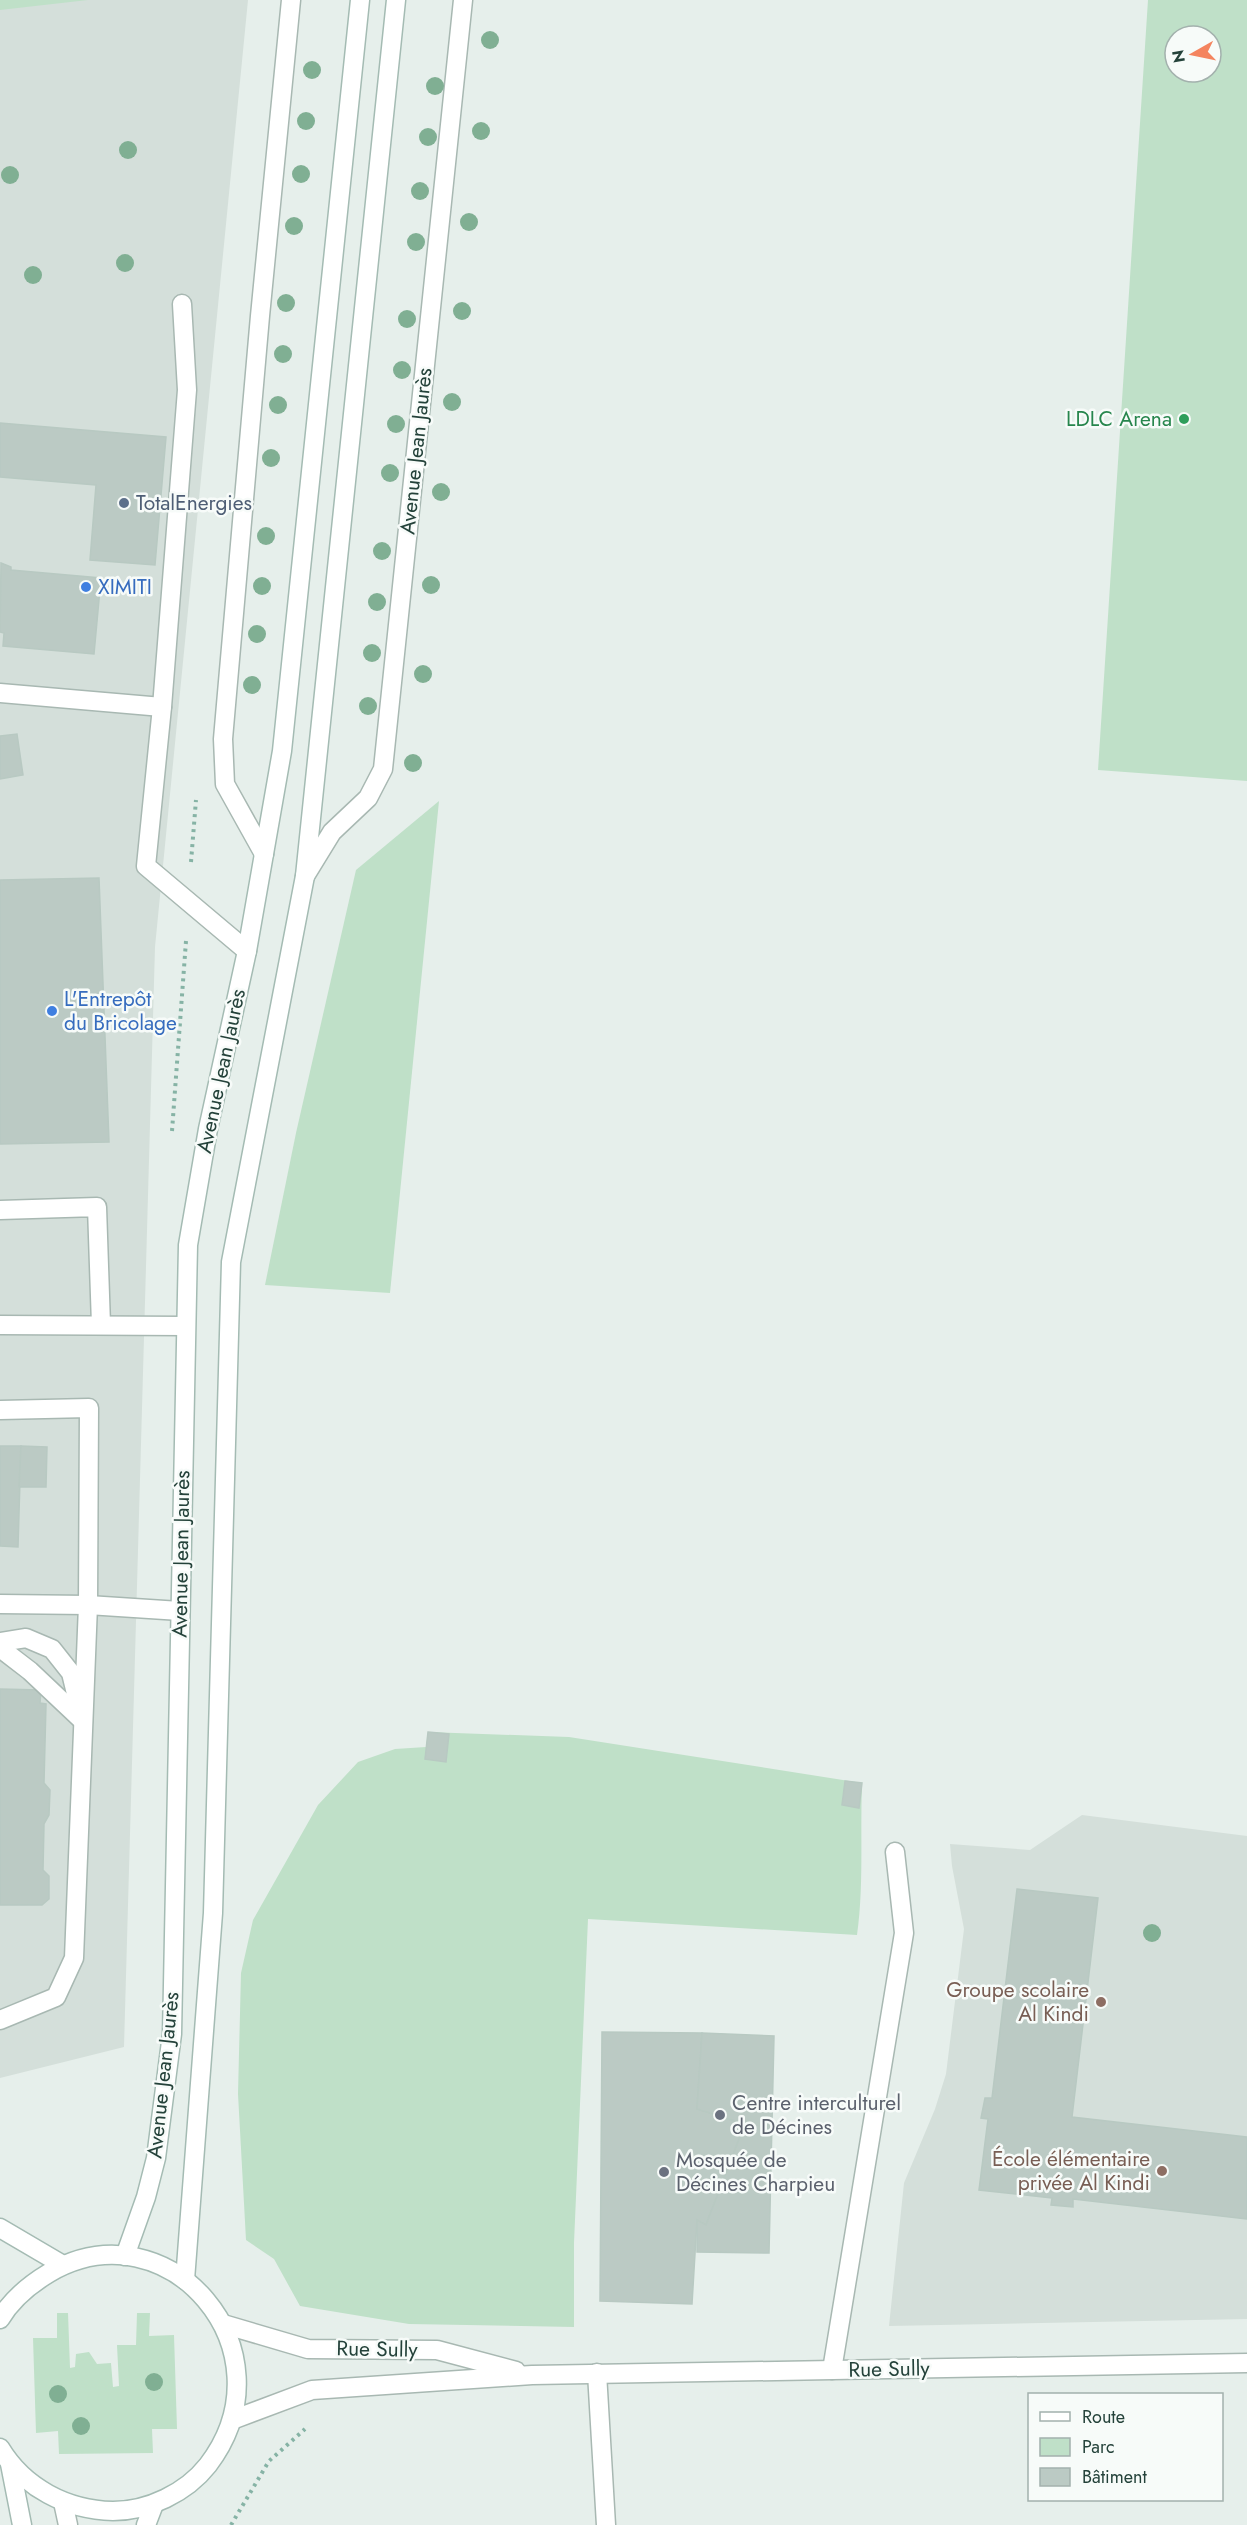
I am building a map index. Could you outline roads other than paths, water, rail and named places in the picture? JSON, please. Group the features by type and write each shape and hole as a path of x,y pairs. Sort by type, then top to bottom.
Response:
{"main road":[{"path":"264,854 225,784 223,739 260,316 291,0"},
{"name":"Avenue Jean Jaurès","path":"125,2256 146,2197 156,2158 172,2034 188,1245 208,1129 247,951 282,751 360,0"},
{"name":"Avenue Jean Jaurès","path":"185,2280 213,1912 231,1262 304,876 396,0"},
{"name":"Avenue Jean Jaurès","path":"304,876 332,832 368,798 383,769 463,0"},
{"path":"182,304 187,390 162,707 146,866 247,951"},
{"path":"0,693 162,707"},
{"path":"0,1210 97,1207 101,1325"},
{"path":"0,1325 185,1326"},
{"path":"0,1410 89,1407 88,1605 74,1958 56,1997 0,2020"},
{"path":"0,1604 88,1605 180,1611"},
{"path":"0,1642 26,1638 52,1649 71,1673 83,1721"},
{"path":"0,1648 30,1671 83,1721"},
{"path":"832,2370 904,1933 895,1852"},
{"path":"0,2228 63,2265"},
{"path":"0,2317 27,2286 63,2265 93,2257 125,2256 156,2264 185,2280 207,2300 223,2324 234,2355 238,2387 232,2420 221,2447 203,2471 181,2491 121,2518 63,2502 35,2487 10,2464 0,2448"},
{"name":"Rue Sully","path":"223,2324 308,2349 437,2350 532,2375"},
{"name":"Rue Sully","path":"232,2420 312,2390 532,2375 1247,2363"},
{"path":"597,2373 606,2525"},
{"path":"10,2464 22,2525"},
{"path":"63,2502 68,2525"},
{"path":"146,2525 154,2504"}],"place":[{"name":"LDLC Arena","path":"1184,419"},
{"name":"TotalEnergies","path":"124,503"},
{"name":"XIMITI","path":"86,587"},
{"name":"L'Entrepôt du Bricolage","path":"52,1011"},
{"name":"Groupe scolaire Al Kindi","path":"1101,2002"},
{"name":"Centre interculturel de Décines","path":"720,2115"},
{"name":"École élémentaire privée Al Kindi","path":"1162,2171"},
{"name":"Mosquée de Décines Charpieu","path":"664,2172"}]}
